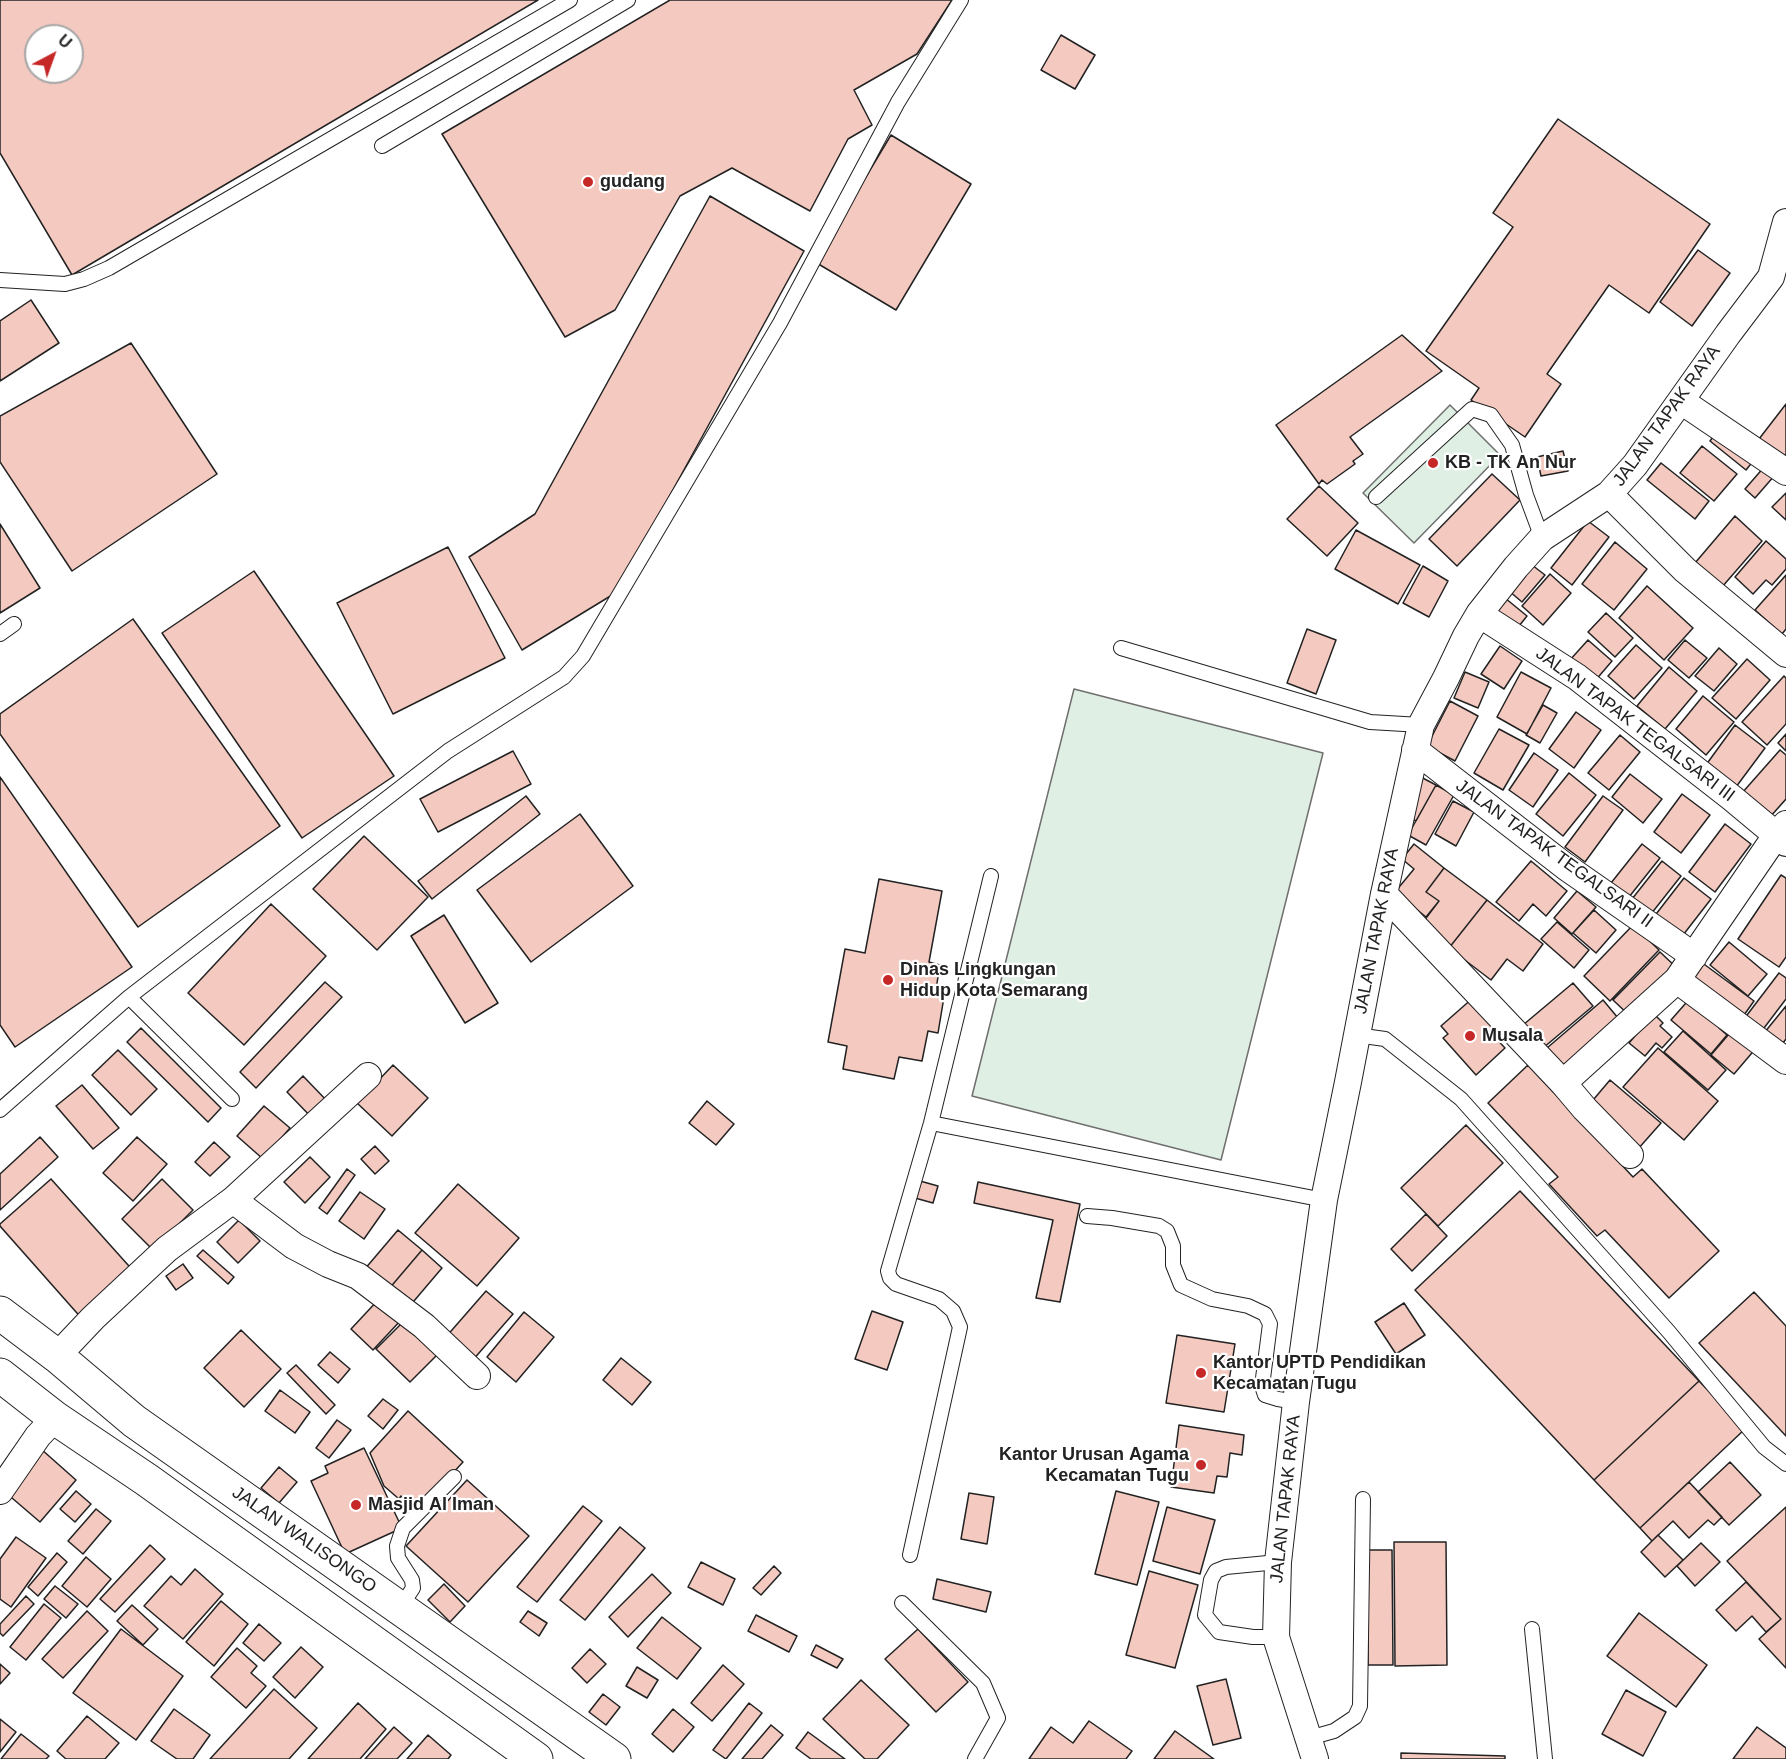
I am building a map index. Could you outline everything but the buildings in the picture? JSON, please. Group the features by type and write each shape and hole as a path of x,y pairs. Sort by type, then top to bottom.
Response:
{"highway":[{"name":"JALAN WALISONGO","path":"0,1313 57,1356 134,1421 614,1759"},
{"path":"0,1375 55,1418 157,1486 536,1759"}],"street":[{"name":"JALAN TAPAK RAYA","path":"1312,1748 1276,1637 1278,1562 1296,1402 1324,1200 1384,894 1421,725 1479,614 1542,538 1609,494 1635,465 1681,401 1778,280 1786,222"},
{"path":"1681,401 1786,472"},
{"path":"1609,494 1685,570 1786,654"},
{"name":"JALAN TAPAK TEGALSARI III","path":"1479,614 1577,677 1783,833"},
{"name":"JALAN TAPAK TEGALSARI II","path":"1415,750 1566,867 1694,956"},
{"path":"1563,1083 1677,980 1783,833"},
{"path":"1384,894 1630,1155"},
{"path":"1677,980 1786,1060"},
{"path":"57,1356 93,1318 167,1250 233,1200 368,1076"},
{"path":"233,1200 294,1246 328,1264 358,1276 424,1326 477,1376"},
{"path":"0,1491 27,1450 55,1418"}],"lane":[{"path":"0,280 65,284 110,268 570,0"},
{"path":"382,146 628,0"},
{"path":"0,1110 129,997 448,751 564,677 584,657 780,323 898,102 961,0"},
{"path":"1376,497 1472,409 1491,415 1512,445 1526,495 1542,538"},
{"path":"0,634 14,624"},
{"path":"1121,648 1370,722 1421,725"},
{"path":"910,1555 960,1328 952,1311 939,1299 896,1284 890,1278 888,1271 931,1123 991,876"},
{"path":"129,997 232,1099"},
{"path":"1356,1035 1385,1039 1461,1099 1669,1332 1764,1447 1786,1464"},
{"path":"931,1123 1324,1200"},
{"path":"1087,1216 1159,1226 1167,1232 1173,1246 1173,1265 1181,1286 1212,1299 1248,1306 1265,1314 1270,1324 1262,1386 1265,1395 1296,1402"},
{"path":"400,1608 413,1588 412,1580 398,1558 396,1546 403,1528 454,1477"},
{"path":"1312,1748 1355,1717 1360,1706 1363,1499"},
{"path":"1276,1637 1219,1632 1205,1616 1211,1580 1216,1571 1226,1567 1278,1562"},
{"path":"902,1604 983,1683 998,1718 975,1759"},
{"path":"1532,1629 1545,1759"}],"green space":[{"path":"1450,405 1500,455 1414,543 1363,493"},
{"path":"1074,689 1323,753 1221,1160 972,1096"}],"place":[{"name":"gudang","path":"588,182"},
{"name":"KB - TK An Nur","path":"1433,463"},
{"name":"Dinas Lingkungan Hidup Kota Semarang","path":"888,980"},
{"name":"Musala","path":"1470,1036"},
{"name":"Kantor UPTD Pendidikan Kecamatan Tugu","path":"1201,1373"},
{"name":"Kantor Urusan Agama Kecamatan Tugu","path":"1201,1465"},
{"name":"Masjid Al Iman","path":"356,1505"}]}
